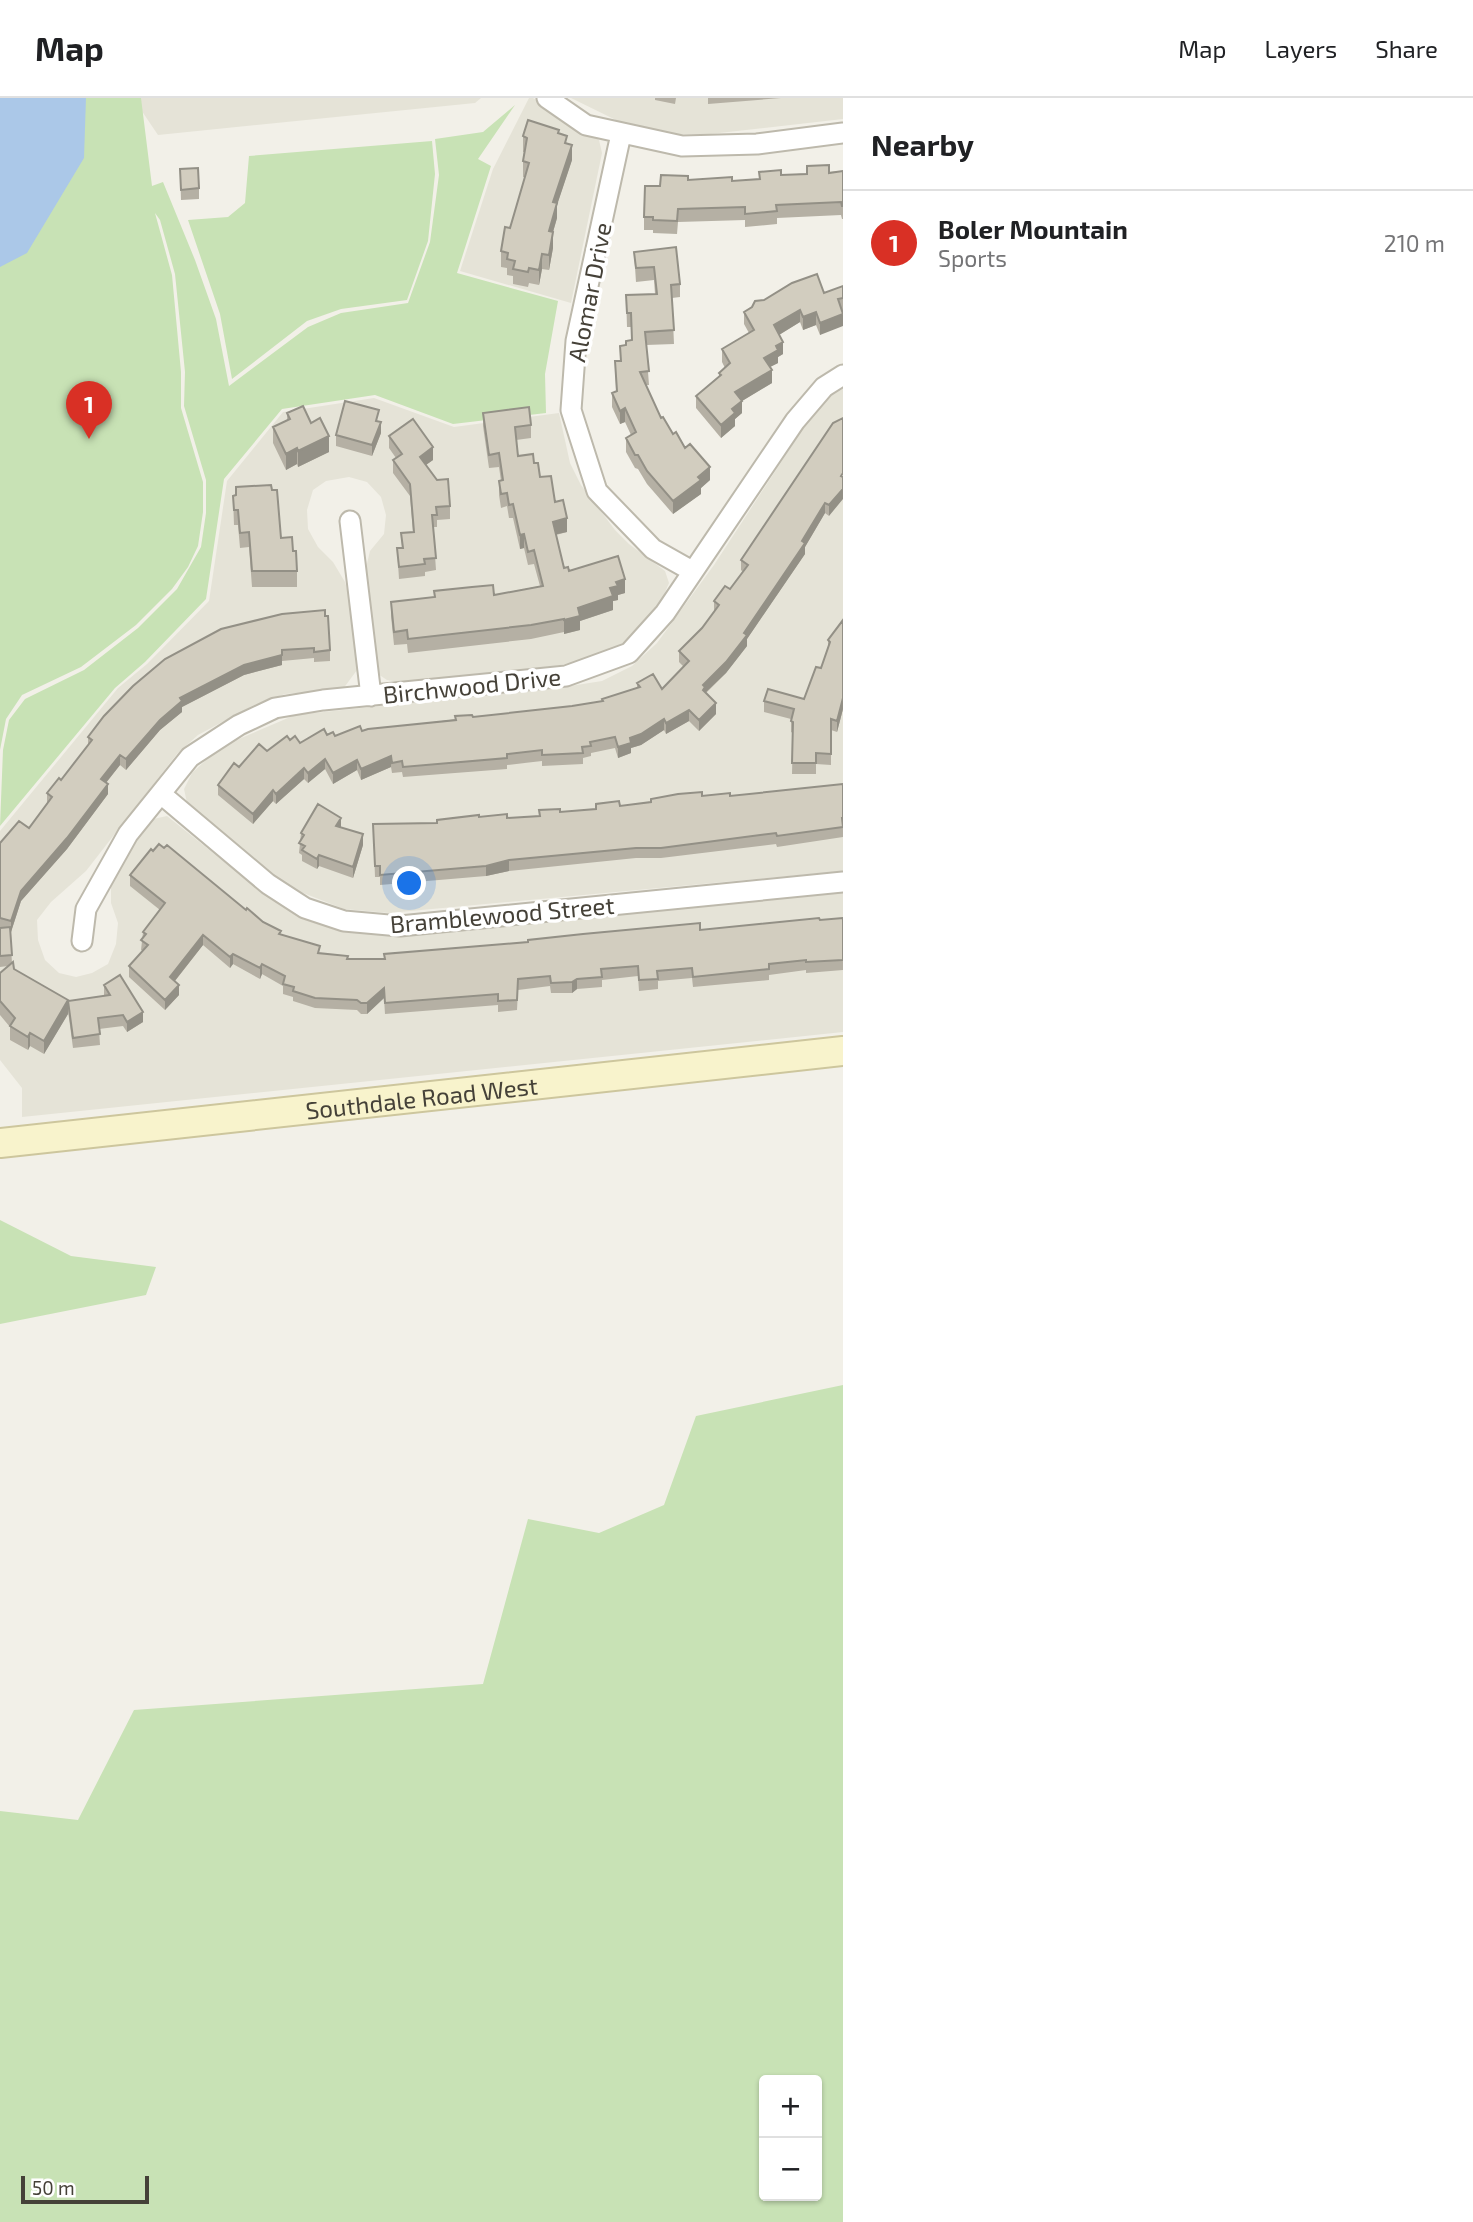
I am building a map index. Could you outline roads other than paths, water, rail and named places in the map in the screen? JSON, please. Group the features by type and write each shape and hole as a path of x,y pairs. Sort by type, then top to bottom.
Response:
{"main road":[{"name":"Southdale Road West","path":"0,1143 843,1051"}],"street":[{"path":"547,98 586,125 682,146 757,144 843,133"},
{"name":"Alomar Drive","path":"621,134 576,341 571,410 597,491 653,549 692,571"},
{"name":"Birchwood Drive","path":"82,941 86,909 128,834 190,757 251,719 275,708 323,700 566,676 629,653 665,613 795,421 824,387 843,375"},
{"path":"351,521 371,696"},
{"name":"Bramblewood Street","path":"161,794 268,884 305,908 344,921 400,926 843,881"}],"water":[{"path":"0,98 86,98 84,158 27,253 0,267"}],"place":[{"name":"Boler Mountain","path":"89,439"}]}
